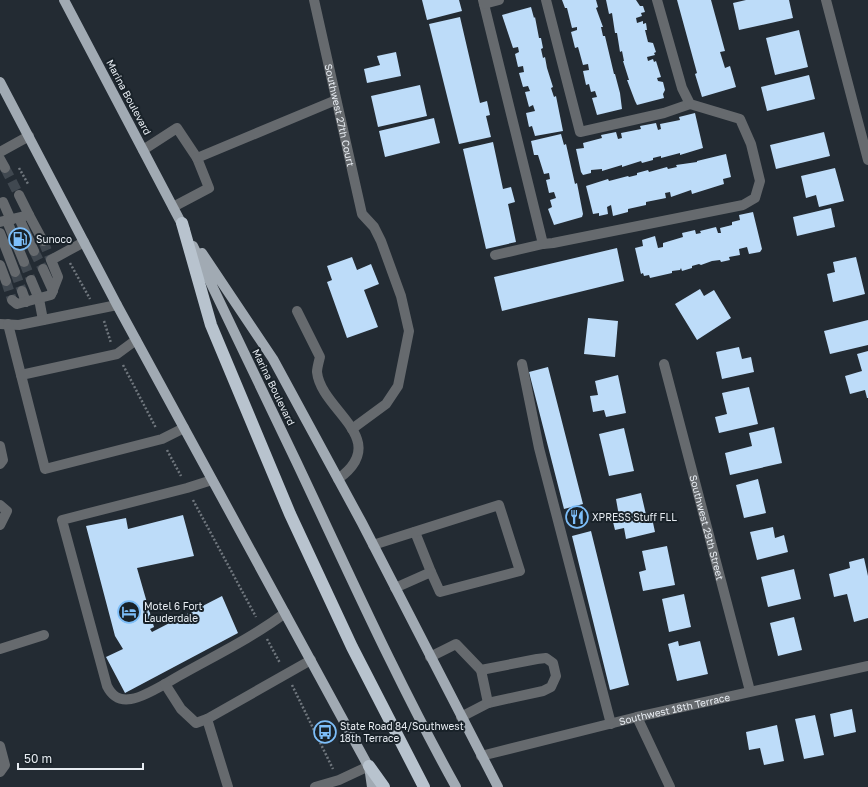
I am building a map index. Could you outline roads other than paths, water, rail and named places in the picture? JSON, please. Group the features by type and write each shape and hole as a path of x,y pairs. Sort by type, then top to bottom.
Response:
{"highway":[{"path":"182,223 211,325 290,514 352,647 424,787"},
{"path":"368,766 384,787"}],"main road":[{"name":"Marina Boulevard","path":"64,0 182,223 296,461 372,627 423,728 456,787"},
{"path":"0,82 117,305 379,787"},
{"path":"182,223 273,359 373,545 498,787"},
{"path":"368,766 372,787"}],"street":[{"name":"Southwest 27th Court","path":"314,0 362,214 374,227 381,241 401,296 409,331 398,386 386,404 352,429"},
{"path":"499,0 484,2 543,244"},
{"path":"495,255 743,204 755,198 760,181 751,144 740,119 690,104 664,113 580,132 546,0"},
{"path":"657,0 682,88 690,104"},
{"path":"826,0 868,160"},
{"path":"197,158 336,100"},
{"path":"143,150 177,128 197,158 209,188 173,207"},
{"path":"0,152 29,136"},
{"path":"19,195 43,241"},
{"path":"3,202 24,262"},
{"path":"9,220 29,216"},
{"path":"9,220 34,251"},
{"path":"0,232 15,272"},
{"path":"12,300 17,304 51,295 58,277 51,260 84,242"},
{"path":"0,264 6,281"},
{"path":"43,269 53,292"},
{"path":"31,280 39,298 43,320"},
{"path":"22,291 26,302"},
{"path":"117,305 19,325 4,324 21,375 44,470 162,439 184,428"},
{"path":"296,311 320,357 317,371 321,386 352,429 358,447 358,459 350,471 338,479"},
{"path":"21,375 117,354 136,340"},
{"path":"522,364 539,448 611,724"},
{"name":"Southwest 29th Street","path":"664,364 750,692"},
{"path":"0,446 3,460 0,464"},
{"path":"212,480 187,488 62,520 107,686 112,694 120,700 132,699 164,684 262,630 285,613"},
{"path":"0,505 7,511 0,525"},
{"path":"373,545 499,505 520,571 440,592 416,532"},
{"path":"395,588 431,572"},
{"path":"0,649 44,635"},
{"path":"430,657 456,644 481,670 488,703"},
{"path":"461,717 488,703 543,691 551,687 556,676 553,663 546,658 481,670"},
{"path":"164,684 181,709 196,722 207,718 311,660"},
{"name":"Southwest 18th Terrace","path":"481,756 637,717 868,666"},
{"path":"637,717 670,787"},
{"path":"207,718 228,787"},
{"path":"0,746 5,765 0,772"},
{"path":"315,787 339,780 368,766"}],"tunnel":[{"path":"5,168 19,195"},
{"path":"43,241 51,260"},
{"path":"34,251 43,269"},
{"path":"24,262 31,280"},
{"path":"15,272 22,291"},
{"path":"6,281 12,300"}],"place":[{"name":"Sunoco","path":"20,239"},
{"name":"XPRESS Stuff FLL","path":"577,517"},
{"name":"Motel 6 Fort Lauderdale","path":"129,612"},
{"name":"State Road 84/Southwest 18th Terrace","path":"325,732"}]}
